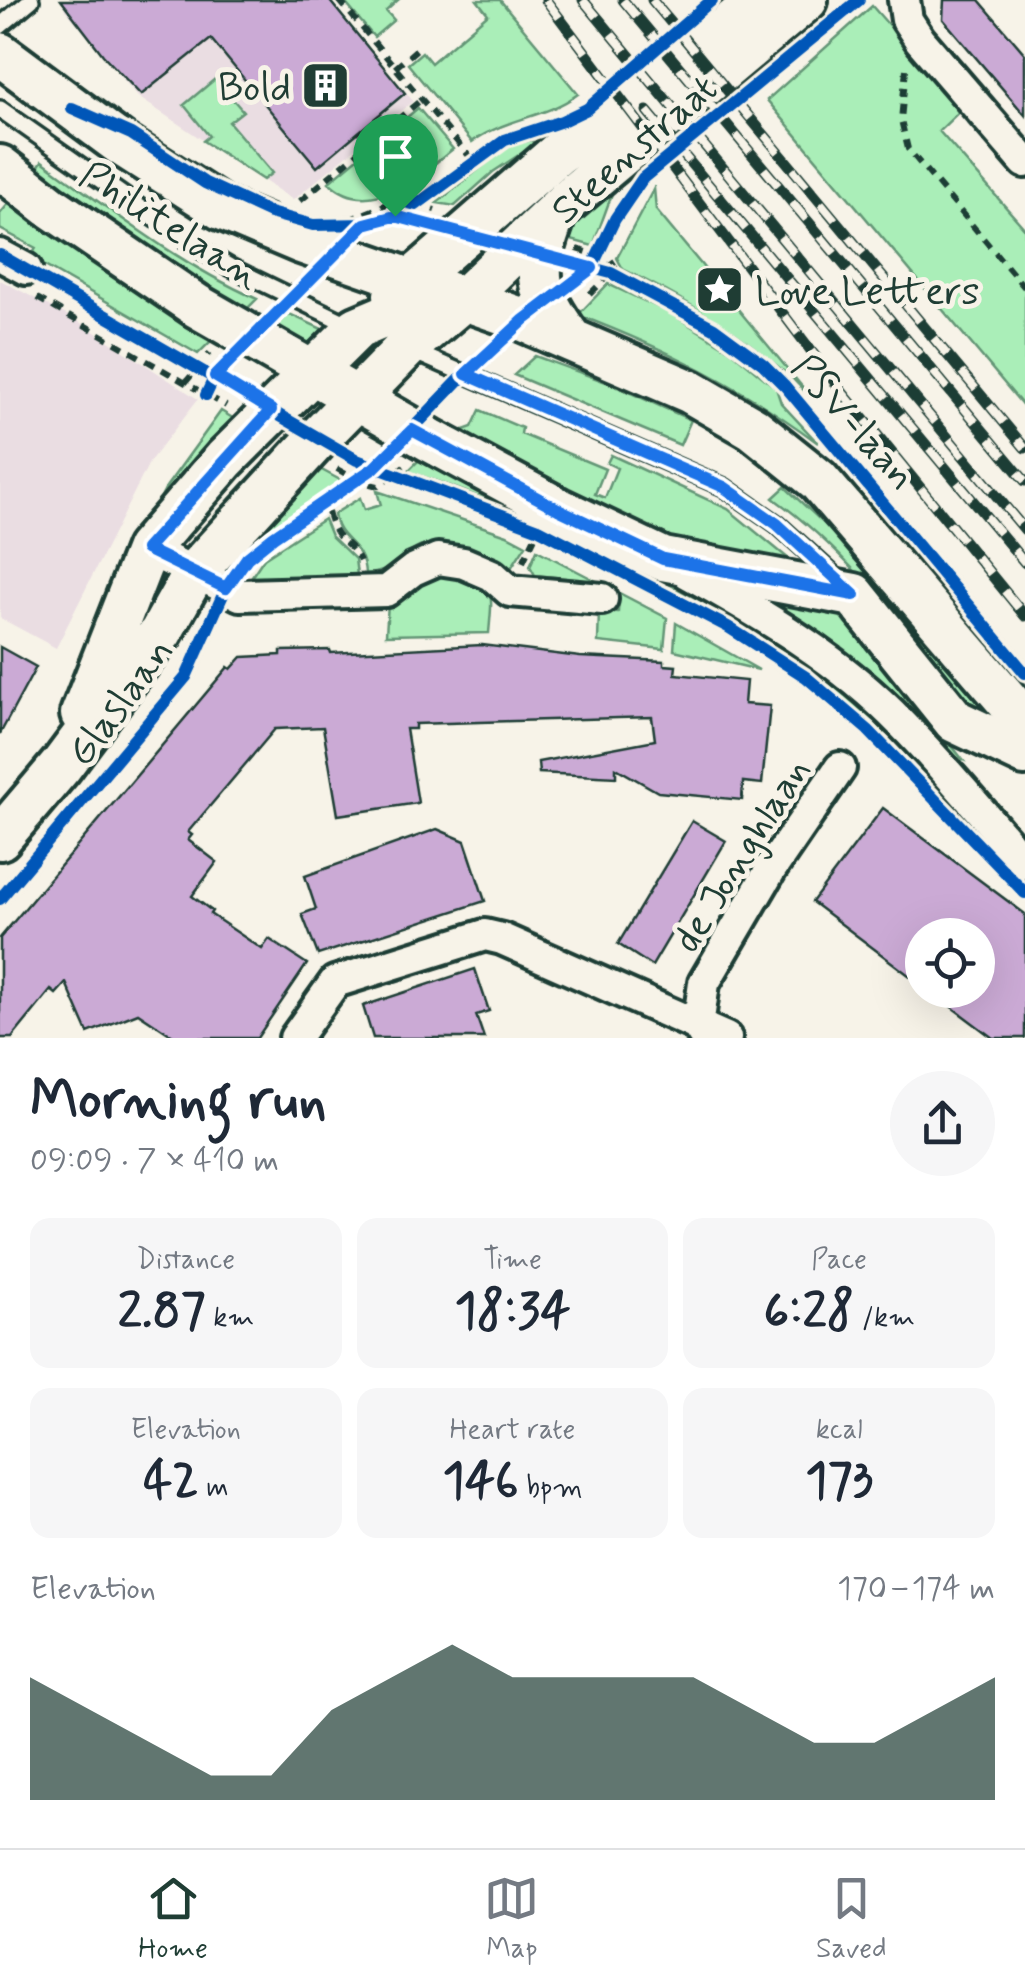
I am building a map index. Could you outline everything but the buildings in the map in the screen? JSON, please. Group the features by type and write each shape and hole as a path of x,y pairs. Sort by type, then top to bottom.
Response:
{"main road":[{"name":"Steenstraat","path":"413,292 557,154 758,0"},
{"name":"Steenstraat","path":"464,300 554,214 806,0"},
{"name":"Philitelaan","path":"0,54 121,144 221,208 346,234 413,292 464,300"},
{"name":"Philitelaan","path":"0,167 148,274 357,398"},
{"path":"554,214 539,255 539,278 546,304 572,340"},
{"path":"381,338 416,324 413,292"},
{"name":"Glaslaan","path":"61,766 146,549 257,424 312,372 464,300"},
{"name":"PSV-laan","path":"464,300 572,340 691,392 753,428 818,480 904,624 955,721 1025,754"},
{"name":"Glaslaan","path":"0,838 61,766 161,632 194,573 357,398 381,338"},
{"path":"357,398 558,509 663,559 904,624"},
{"name":"PSV-laan","path":"904,624 1025,722"}],"street":[{"path":"904,0 908,20 920,40 1025,162"},
{"path":"146,549 240,595 386,591 413,570 438,559 464,562 492,574 510,591 602,599"},
{"path":"663,559 760,612 826,657 900,721 1025,863"},
{"name":"de Jonghlaan","path":"700,1035 704,983 771,869 840,768"},
{"path":"294,1038 335,982 485,935 509,942 700,1035"}],"lane":[{"path":"0,26 31,0"},
{"name":"Philitelaan","path":"0,109 196,247 243,274 381,338"},
{"name":"PSV-laan","path":"381,338 724,487 904,624"}],"path":[{"path":"339,0 474,162"},
{"path":"920,40 906,66 902,102 901,120 908,149 1025,288"},
{"path":"395,68 418,48"},
{"path":"292,207 422,100"},
{"path":"460,173 490,151"},
{"path":"346,234 395,216 431,194"},
{"path":"346,234 397,200 416,205"},
{"path":"603,243 592,268 622,278"},
{"path":"20,273 210,386"},
{"path":"210,386 253,337"},
{"path":"185,359 210,386"},
{"path":"342,492 374,468 412,482"},
{"path":"313,512 327,508 335,536 356,552 361,564 361,592"},
{"path":"521,522 556,538"}],"shaded area":[{"name":"Bold","path":"74,0 330,0 413,101 293,200 138,97 64,8"},
{"path":"0,280 78,321 198,399 150,461 56,648 0,618"}],"green space":[{"path":"343,0 398,0 386,11 394,20 374,37"},
{"path":"477,0 500,0 578,94 472,142 408,64 422,52 431,63 488,14"},
{"path":"872,6 962,109 939,131 1025,229 1025,408 767,100"},
{"path":"215,79 243,111 229,122 272,173 263,180 203,141 209,136 184,105"},
{"path":"418,108 453,149 410,182 377,196 344,193 329,182"},
{"path":"532,140 534,145 493,172 455,206 437,203 508,146"},
{"path":"42,161 173,253 257,299 245,311 204,289 34,173"},
{"path":"604,185 613,191 593,246 564,238 576,213"},
{"path":"654,188 656,210 809,395 722,324 623,269 617,258"},
{"path":"9,203 106,272 214,338 198,354 31,258 36,248 0,229 0,214"},
{"path":"608,284 668,312 730,350 776,388 781,403 818,443 702,370 578,315"},
{"path":"287,313 333,334 322,352 273,328"},
{"path":"535,356 609,383 691,420 680,445 514,375"},
{"path":"480,410 522,428 521,434 605,469 595,494 605,498 617,468 607,463 611,455 728,509 801,569 714,561 447,436 472,427"},
{"path":"221,411 236,420 140,538 166,487"},
{"path":"425,454 738,607 893,726 883,735 776,650 659,579 535,520 408,471"},
{"path":"318,468 343,484 254,542 234,562 228,557"},
{"path":"785,487 850,548 994,709 979,722 858,574 773,498"},
{"path":"377,491 526,545 511,568 456,546 432,543 383,570 365,574 360,555 340,531 334,514 360,498 364,510 381,505"},
{"path":"324,519 331,536 355,559 357,575 250,579 264,558"},
{"path":"537,550 667,618 664,649 598,642 599,611 618,612 619,598 583,580 535,575 530,566"},
{"path":"453,573 489,592 489,633 386,635 388,603 426,575"},
{"path":"734,587 835,610 852,627 856,624 963,760 950,755 889,690"},
{"path":"676,623 759,670 674,650"}],"railway":[{"path":"546,0 843,393 1025,616"},
{"path":"583,0 1025,530"},
{"path":"623,0 1025,481"},
{"path":"652,0 1025,448"},
{"path":"647,111 1025,563"}],"cycle path":[{"path":"72,108 131,134 205,183 270,213 313,225 365,224 416,205 505,140 587,109 712,0"},
{"path":"0,899 186,677 226,588 247,558 374,469 466,373 524,320 591,269 615,219 643,178 859,0"},
{"path":"395,216 611,273 714,328 763,364 785,386 1025,673"},
{"path":"206,395 215,376 365,224"},
{"path":"0,255 357,460 539,529 728,627 806,677 868,730 1025,893"}],"place":[{"name":"Bold","path":"326,86"},
{"name":"Love Letters","path":"720,290"}],"route":[{"path":"395,216 592,268 524,320 466,374 724,487 777,524 854,595 663,559 558,509 412,430 374,468 247,558 226,588 146,549 271,410 215,376 365,224 395,216"}]}
